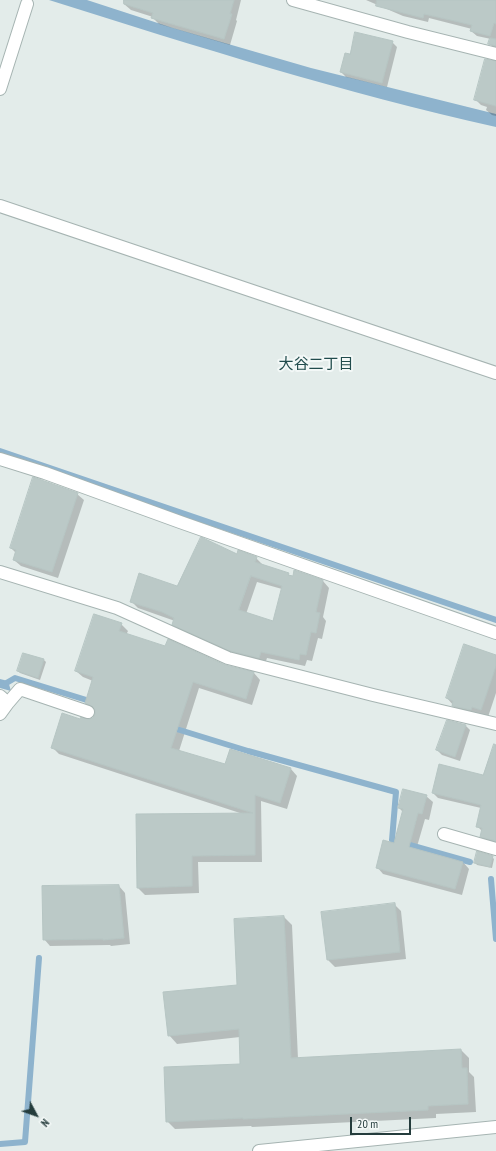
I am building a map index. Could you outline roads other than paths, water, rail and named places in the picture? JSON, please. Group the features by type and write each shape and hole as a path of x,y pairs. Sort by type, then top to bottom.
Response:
{"street":[{"path":"293,0 408,32 496,54"},
{"path":"0,89 27,4"},
{"path":"0,206 496,373"},
{"path":"0,459 45,473 496,633"},
{"path":"0,572 117,608 228,658 496,724"},
{"path":"0,714 4,700 20,689 88,712"},
{"path":"444,834 496,849"},
{"path":"259,1151 496,1127"}],"water":[{"path":"49,0 87,0 173,28 311,68 496,114 496,127 439,114 327,84 216,52"},
{"path":"0,679 8,681 11,691 0,688"}],"waterway":[{"path":"0,451 496,620"},
{"path":"0,684 3,685 15,678 93,702"},
{"path":"170,727 248,751 396,792 392,840 470,862"},
{"path":"491,879 496,939"},
{"path":"0,1144 25,1142 39,958"}],"district":[{"name":"大谷二丁目","path":"316,365"}]}
